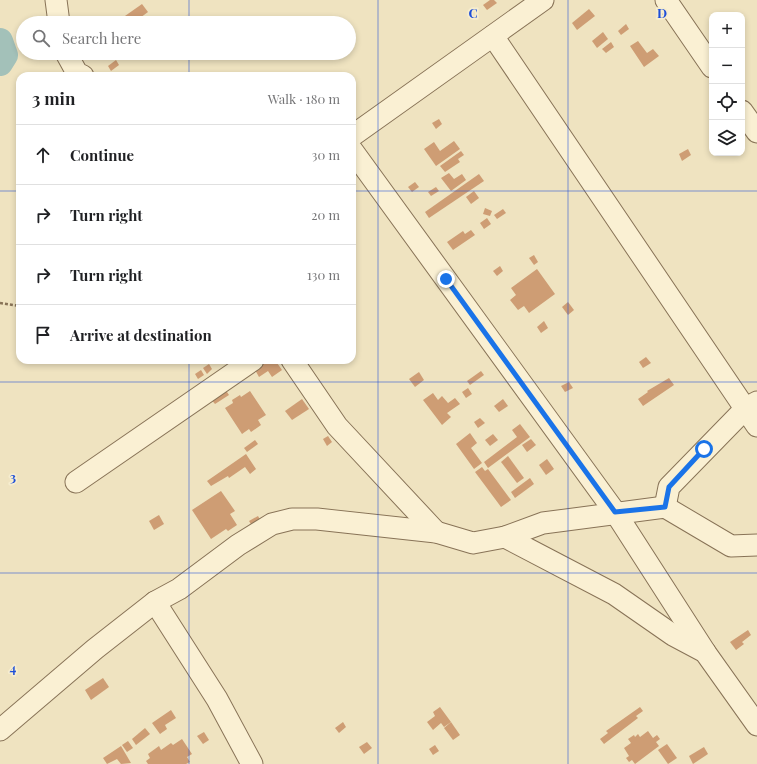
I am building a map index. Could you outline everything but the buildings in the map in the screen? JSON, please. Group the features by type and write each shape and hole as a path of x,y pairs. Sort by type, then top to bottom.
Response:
{"street":[{"path":"56,0 58,16"},
{"path":"356,133 543,0"},
{"path":"666,0 709,63"},
{"path":"493,36 751,405 757,426"},
{"path":"70,60 76,72"},
{"path":"356,156 615,512 705,652 757,725"},
{"path":"76,482 247,364"},
{"path":"295,364 337,426 436,532"},
{"path":"665,507 669,487 751,405"},
{"path":"0,730 95,649 155,602 201,574 238,545 272,524 292,519 317,519 436,532 473,543 505,537 543,523 615,512 665,507 731,546 757,545"},
{"path":"505,537 614,594 673,635 705,652"},
{"path":"155,602 217,699 252,764"}],"path":[{"path":"0,303 16,305"}],"waterway":[{"path":"0,41 5,55 0,63"}],"route":[{"path":"446,279 615,512 665,507 669,487 704,449"}]}
